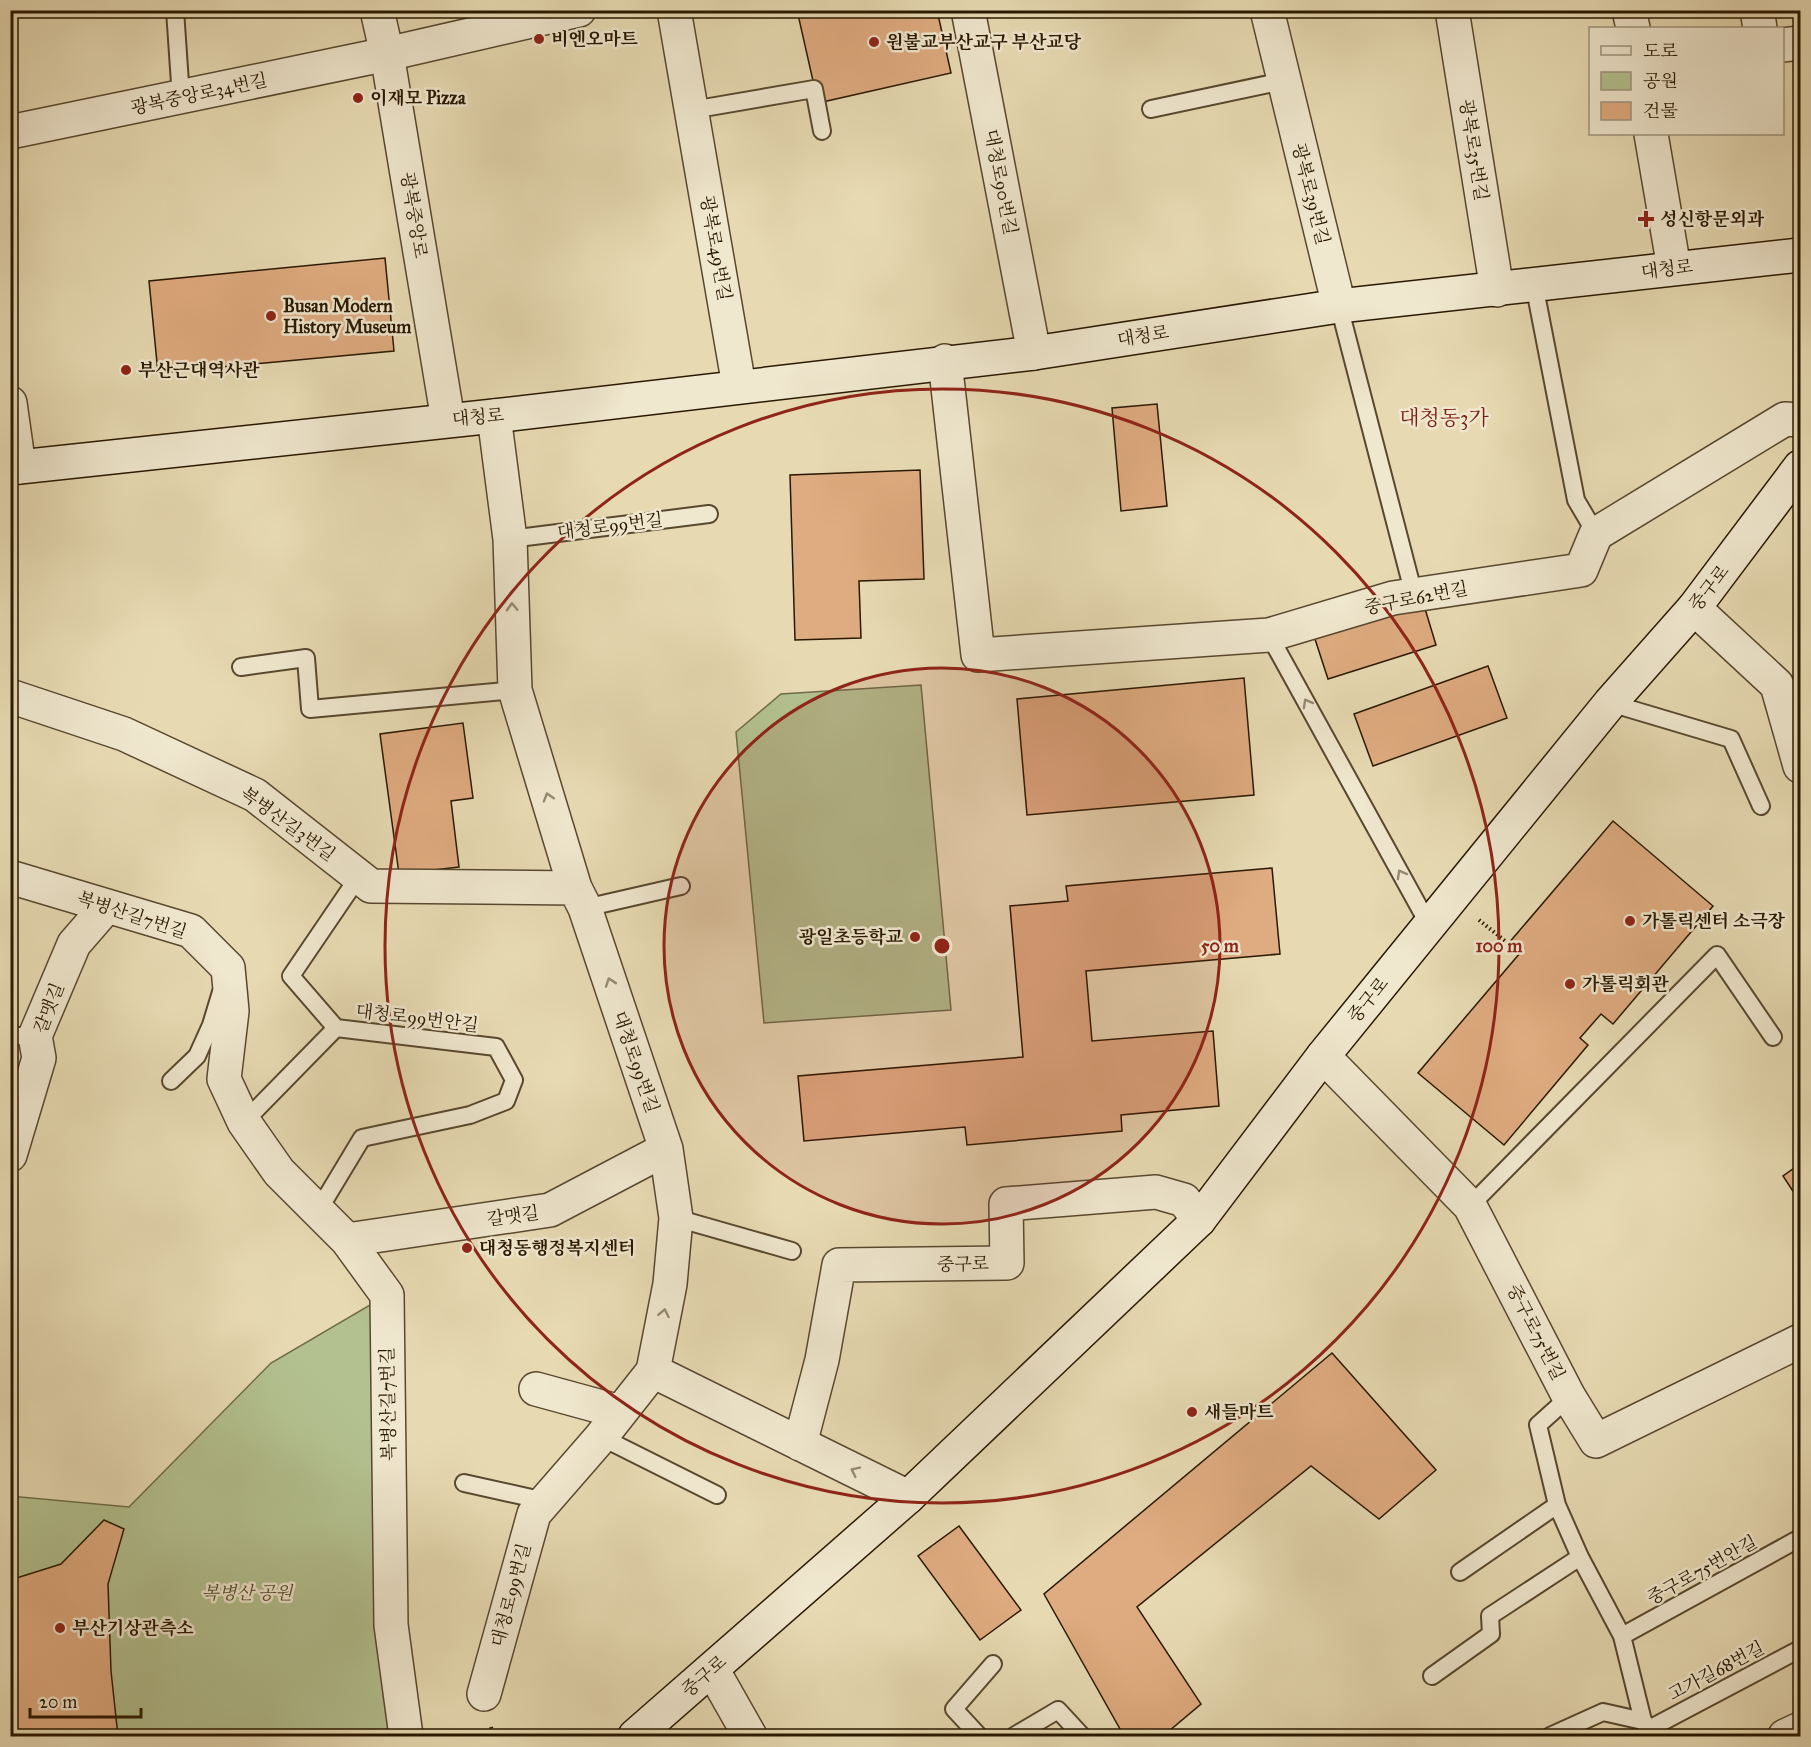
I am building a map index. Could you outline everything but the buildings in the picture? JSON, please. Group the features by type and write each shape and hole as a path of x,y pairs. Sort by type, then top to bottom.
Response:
{"street":[{"name":"광복중앙로","path":"377,10 387,54 448,420"},
{"name":"광복중앙로34번길","path":"10,132 387,54 579,10"},
{"name":"광복로49번길","path":"674,10 739,386"},
{"name":"대청로90번길","path":"968,10 1034,353"},
{"name":"광복로39번길","path":"1267,10 1340,306"},
{"name":"광복로35번길","path":"1452,10 1497,290"},
{"path":"1629,10 1633,27"},
{"path":"1757,10 1760,27"},
{"path":"1784,45 1800,43"},
{"path":"1651,135 1674,268"},
{"name":"대청로","path":"15,468 494,416 945,361 1034,353 1340,306 1800,255"},
{"name":"중구로62번길","path":"945,361 978,655 1269,635 1393,598 1581,570 1596,534"},
{"path":"10,404 15,468"},
{"name":"대청로99번길","path":"484,1694 534,1514 653,1371 670,1284 676,1218 666,1149 580,898 515,690 510,539 494,416"},
{"path":"1596,534 1785,419 1800,420"},
{"name":"중구로","path":"635,1737 908,1497 1199,1220 1323,1056 1610,703 1694,608 1800,467"},
{"path":"1694,608 1777,685 1800,766"},
{"name":"복병산길3번길","path":"10,696 124,734 255,795 372,886 580,898"},
{"name":"복병산길7번길","path":"10,877 191,931 228,968 232,1011 224,1079 244,1122 279,1172 347,1240 387,1295 391,1625 406,1737"},
{"name":"갈맷길","path":"10,1155 39,1058 23,1036 74,944 107,906"},
{"name":"중구로75번길","path":"1323,1056 1470,1206 1569,1397 1596,1441 1800,1341"},
{"name":"갈맷길","path":"347,1240 550,1210 666,1149"},
{"name":"중구로","path":"800,1444 822,1360 839,1265 1007,1263 1006,1204 1156,1192 1184,1200 1199,1220"},
{"path":"653,1371 908,1497"},
{"path":"537,1389 610,1425"},
{"path":"712,1669 750,1737"},
{"path":"1785,1737 1800,1729"}],"lane":[{"path":"175,10 181,98"},
{"path":"1150,109 1283,81"},
{"path":"692,110 814,89 822,131"},
{"path":"1534,284 1576,500 1596,534"},
{"path":"1340,306 1414,595"},
{"name":"대청로99번길","path":"510,539 709,514"},
{"path":"1269,635 1429,925"},
{"path":"241,667 306,658 310,709 515,690"},
{"path":"1610,703 1731,739 1761,806"},
{"name":"대청로99번안길","path":"318,1211 362,1138 470,1115 506,1101 514,1080 496,1047 336,1028 291,976 359,876"},
{"path":"580,898 681,886"},
{"path":"1470,1206 1717,955 1773,1037"},
{"path":"171,1081 197,1056 212,1025 228,968"},
{"path":"244,1122 336,1028"},
{"path":"676,1218 792,1251"},
{"path":"1569,1397 1538,1425 1557,1505 1580,1557 1622,1636 1649,1729"},
{"path":"610,1425 717,1495"},
{"path":"464,1483 545,1501"},
{"path":"1460,1572 1557,1505"},
{"name":"중구로75번안길","path":"1622,1636 1800,1538"},
{"path":"1432,1676 1491,1634 1490,1616 1580,1557"},
{"name":"고가길68번길","path":"1649,1729 1800,1649"},
{"path":"979,1737 954,1709 993,1664"},
{"path":"1014,1737 1058,1710 1082,1737"},
{"path":"1550,1737 1603,1712 1649,1729"}],"path":[{"path":"1451,897 1520,953"}],"green space":[{"path":"921,685 951,1010 764,1023 736,732 781,694"},
{"name":"복병산 공원","path":"387,1295 406,1736 11,1736 10,1496 129,1507 271,1363"}],"place":[{"name":"비엔오마트","path":"539,39"},
{"name":"원불교부산교구 부산교당","path":"874,42"},
{"name":"이재모 Pizza","path":"358,98"},
{"name":"성신항문외과","path":"1646,219"},
{"name":"Busan Modern History Museum","path":"271,316"},
{"name":"부산근대역사관","path":"126,370"},
{"name":"가톨릭센터 소극장","path":"1630,921"},
{"name":"광일초등학교","path":"915,937"},
{"name":"가톨릭회관","path":"1570,984"},
{"name":"대청동행정복지센터","path":"467,1248"},
{"name":"새들마트","path":"1192,1412"},
{"name":"부산기상관측소","path":"60,1628"}],"district":[{"name":"대청동3가","path":"1444,418"}]}
